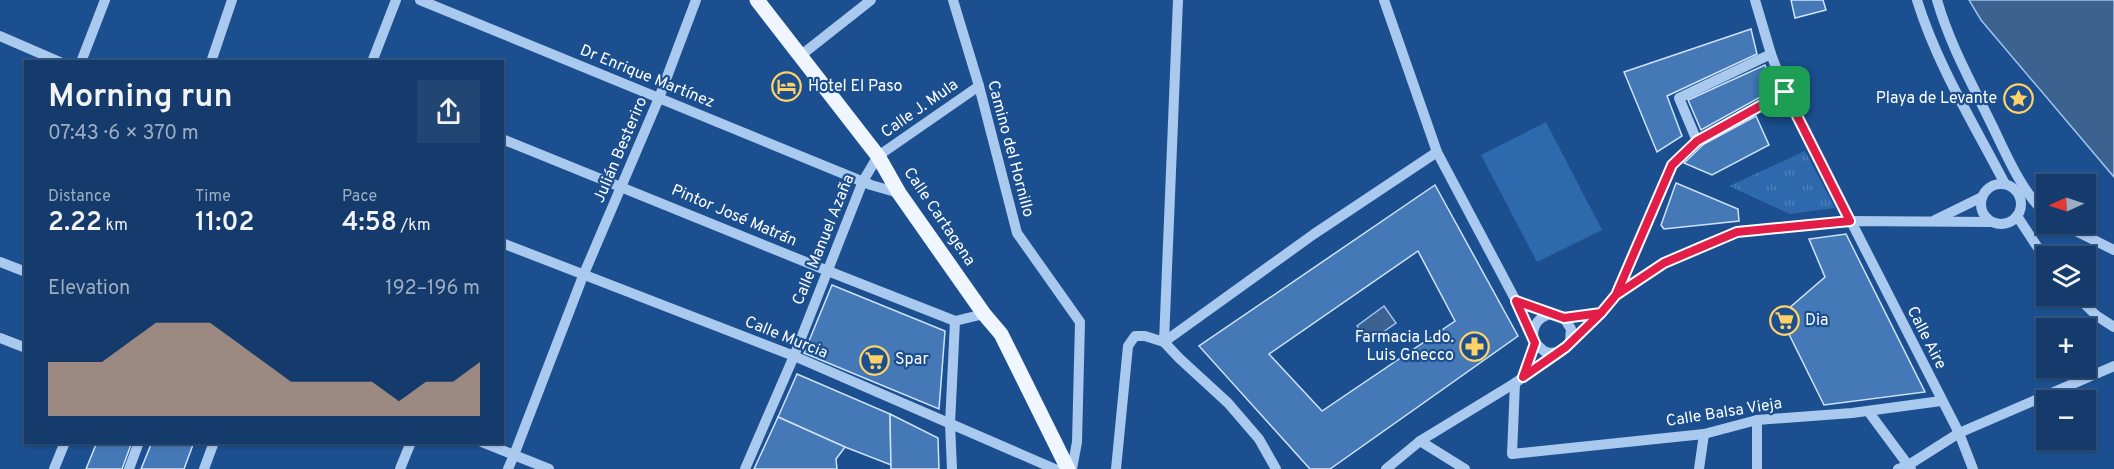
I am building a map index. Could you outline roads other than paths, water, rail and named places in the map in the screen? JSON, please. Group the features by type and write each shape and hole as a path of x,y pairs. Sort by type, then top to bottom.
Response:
{"main road":[{"name":"Calle Cartagena","path":"757,0 878,156 899,193 984,314 1001,334 1070,469"}],"street":[{"path":"82,60 105,0"},
{"path":"212,60 232,0"},
{"path":"373,60 396,0"},
{"name":"Dr Enrique Martínez","path":"420,0 863,181 899,193"},
{"name":"Julián Besteriro","path":"508,469 583,276 623,186 696,0"},
{"path":"800,56 871,0"},
{"name":"Camino del Hornillo","path":"953,0 979,86 1017,233 1080,322 1077,442 1070,469"},
{"path":"1164,342 1178,0"},
{"path":"1384,0 1437,152 1516,301 1538,348 1549,353 1562,351"},
{"name":"Calle Aire","path":"1755,0 1785,92 1959,433 1973,469"},
{"path":"1917,0 1925,26 1945,70 2005,184"},
{"path":"1937,0 1960,62 2009,160 2036,205"},
{"path":"0,36 55,60"},
{"path":"1697,141 1679,98 1771,54"},
{"name":"Calle J. Mula","path":"878,156 979,86"},
{"path":"1386,469 1420,441 1562,351 1616,295 1672,165 1697,141 1785,92"},
{"name":"Pintor José Matrán","path":"504,140 955,321"},
{"path":"1164,342 1314,234 1437,152"},
{"name":"Calle Manuel Azaña","path":"745,469 794,356 863,181 878,156"},
{"path":"1616,295 1664,263 1737,232 1850,221 2005,223 2017,216 2020,209 2020,198 2015,189 2005,184 1991,186 1982,197 1932,221"},
{"path":"1982,197 1982,212 1992,222"},
{"path":"2017,216 2037,246"},
{"path":"2082,234 2114,250"},
{"name":"Calle Murcia","path":"504,244 794,356 1055,469"},
{"path":"0,262 24,271"},
{"path":"1516,301 1564,318 1601,313"},
{"path":"2086,306 2114,327"},
{"path":"952,469 950,424 955,321 984,314"},
{"path":"1519,380 1534,340 1533,330 1539,319 1551,314"},
{"path":"1564,318 1571,329 1570,342"},
{"path":"1116,469 1128,346 1135,336 1145,336 1164,342 1228,404 1259,439 1276,469"},
{"path":"0,338 24,347"},
{"path":"1868,411 1905,468 1959,433 2114,366"},
{"name":"Calle Balsa Vieja","path":"1519,380 1512,454 1704,434 1757,420 1868,411 1941,401"},
{"path":"1757,420 1757,469"},
{"path":"1700,469 1704,434"},
{"path":"1420,441 1466,469"},
{"path":"54,469 64,444"},
{"path":"129,469 138,444"},
{"path":"204,469 213,444"},
{"path":"400,469 410,444"},
{"path":"487,444 549,469"}],"place":[{"name":"Hotel El Paso","path":"787,87"},
{"name":"Playa de Levante","path":"2018,99"},
{"name":"Dia","path":"1784,321"},
{"name":"Farmacia Ldo. Luis Gnecco","path":"1475,347"},
{"name":"Spar","path":"874,360"}]}
